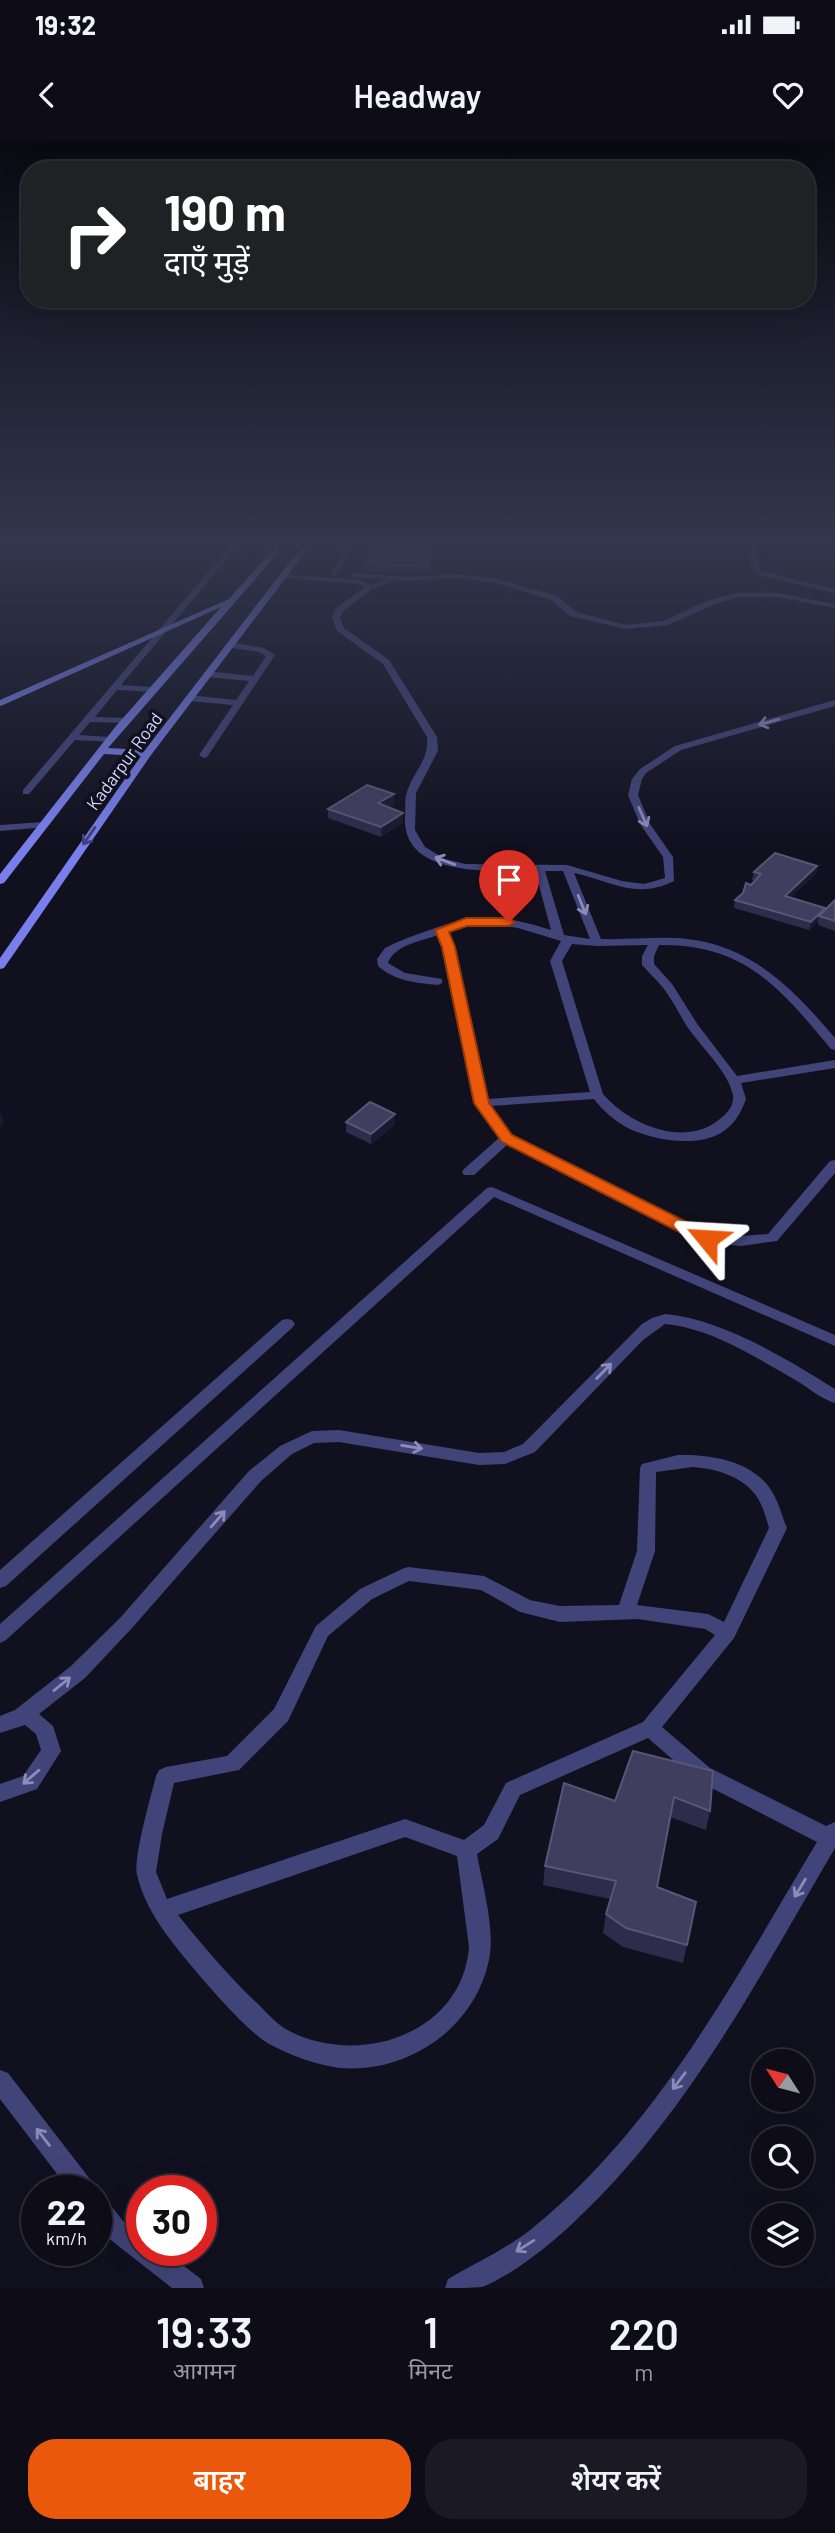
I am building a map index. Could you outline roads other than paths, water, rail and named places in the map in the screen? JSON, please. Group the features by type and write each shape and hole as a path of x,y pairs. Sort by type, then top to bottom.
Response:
{"street":[{"path":"0,703 128,646"},
{"path":"26,792 149,646"},
{"name":"Kadarpur Road","path":"0,881 125,721 192,646"},
{"name":"Kadarpur Road","path":"0,966 148,753 228,646"},
{"path":"204,755 271,655 261,650 237,646"},
{"path":"362,646 386,662 432,737 433,751 411,793 410,831 414,841 428,855 465,867 566,868 577,869 612,883 644,886 665,883 670,879 668,857 645,824 633,795 637,779 643,771 678,748 835,703"},
{"path":"207,674 256,679"},
{"path":"115,687 153,690"},
{"path":"189,698 239,703"},
{"path":"88,719 125,721"},
{"path":"73,737 110,740"},
{"path":"101,751 148,753"},
{"path":"0,828 43,825"},
{"path":"539,867 563,938 556,961 558,971 597,1095 617,1116 631,1124 685,1138 716,1130 734,1114 740,1099 734,1080 693,1026 668,986 648,965 648,956 655,942"},
{"path":"566,868 597,943"},
{"path":"438,981 400,976 389,971 382,964 382,959 385,954 406,943 466,922 509,922 534,927 563,938 597,943 698,943 757,964 781,986 835,1046"},
{"path":"442,930 449,947 481,1103 507,1138 707,1239 741,1241 772,1238 835,1164"},
{"path":"734,1080 835,1064"},
{"path":"481,1103 597,1095"},
{"path":"469,1172 507,1138"},
{"path":"0,1635 492,1191 835,1341"},
{"path":"0,1725 22,1716 78,1672 126,1623 255,1476 286,1450 312,1437 340,1436 479,1459 505,1458 529,1448 649,1325 665,1320 684,1320 707,1329 808,1379 835,1397"},
{"path":"0,1581 288,1324"},
{"path":"466,1850 491,1832 513,1789 650,1728 728,1633 778,1528 762,1489 726,1465 677,1459 648,1468 646,1551 626,1612"},
{"path":"466,1850 480,1954 463,1999 427,2038 387,2056 330,2057 275,2036 216,1980 161,1911 146,1872 166,1776 232,1764 281,1715 322,1631 366,1594 408,1574 484,1583 526,1606 560,1614 626,1612 708,1622 728,1633"},
{"path":"0,1793 30,1783 51,1751 48,1733 35,1720 22,1716"},
{"path":"457,2288 541,2236 619,2162 694,2062 832,1834 703,1774 650,1728"},
{"path":"161,1911 405,1828 466,1850"},
{"path":"0,2081 73,2175"},
{"path":"112,2224 126,2237"},
{"path":"163,2266 192,2288"}]}
